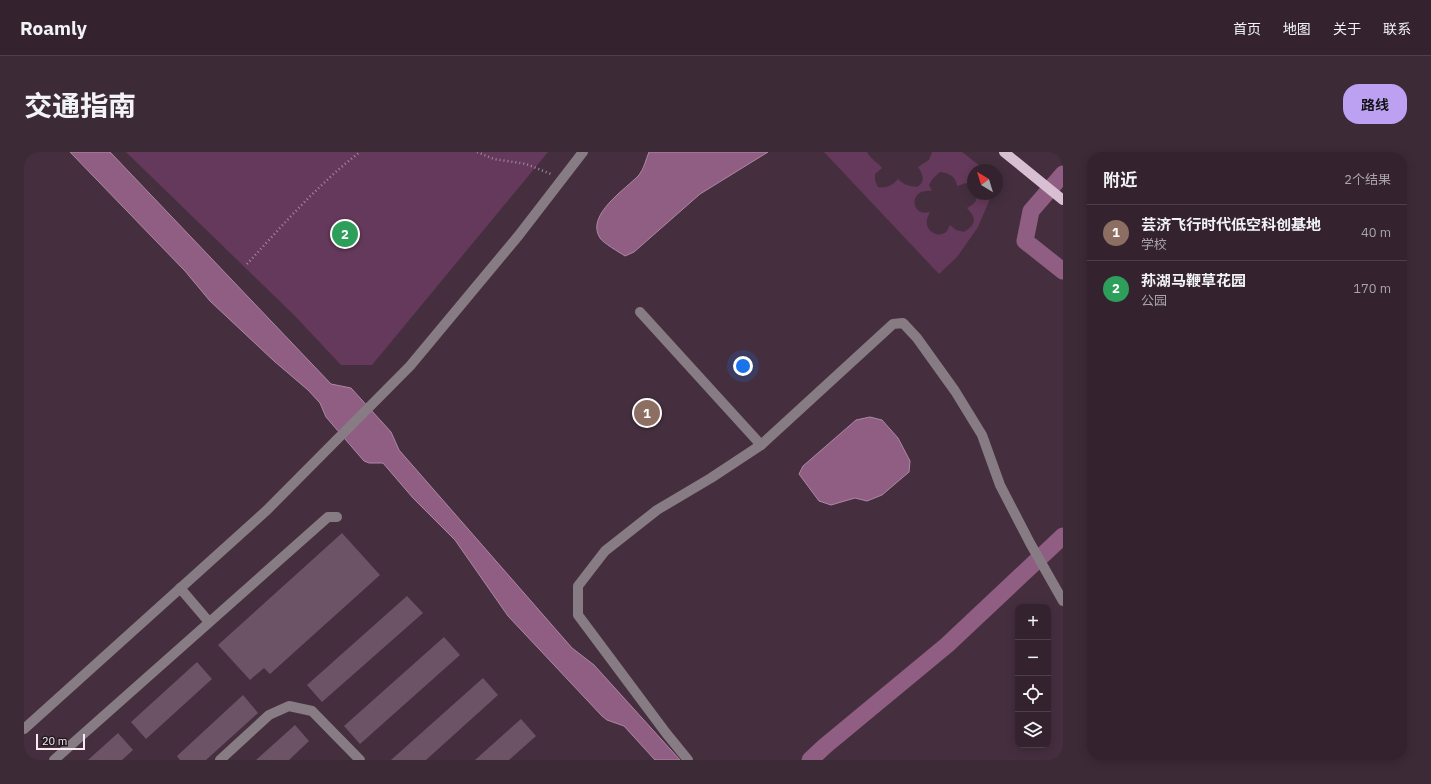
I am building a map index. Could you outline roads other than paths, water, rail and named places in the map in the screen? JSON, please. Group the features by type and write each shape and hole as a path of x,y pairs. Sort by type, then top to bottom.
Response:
{"main road":[{"path":"1004,152 1063,200"}],"street":[{"path":"24,729 267,510 415,360 519,235 583,152"},
{"path":"640,312 761,445"},
{"path":"688,760 666,733 578,615 578,586 605,551 657,510 711,478 761,445 893,324 904,323 917,338 955,391 982,435 1000,485 1030,543 1063,601"},
{"path":"54,760 328,516 338,517"},
{"path":"180,588 209,622"},
{"path":"220,760 269,715 288,706 312,711 360,760"}],"waterway":[{"path":"1063,174 1031,211 1025,241 1063,271"},
{"path":"810,760 947,645 1063,536"}],"place":[{"name":"荪湖马鞭草花园","path":"345,234"},
{"name":"芸济飞行时代低空科创基地","path":"647,413"}]}
